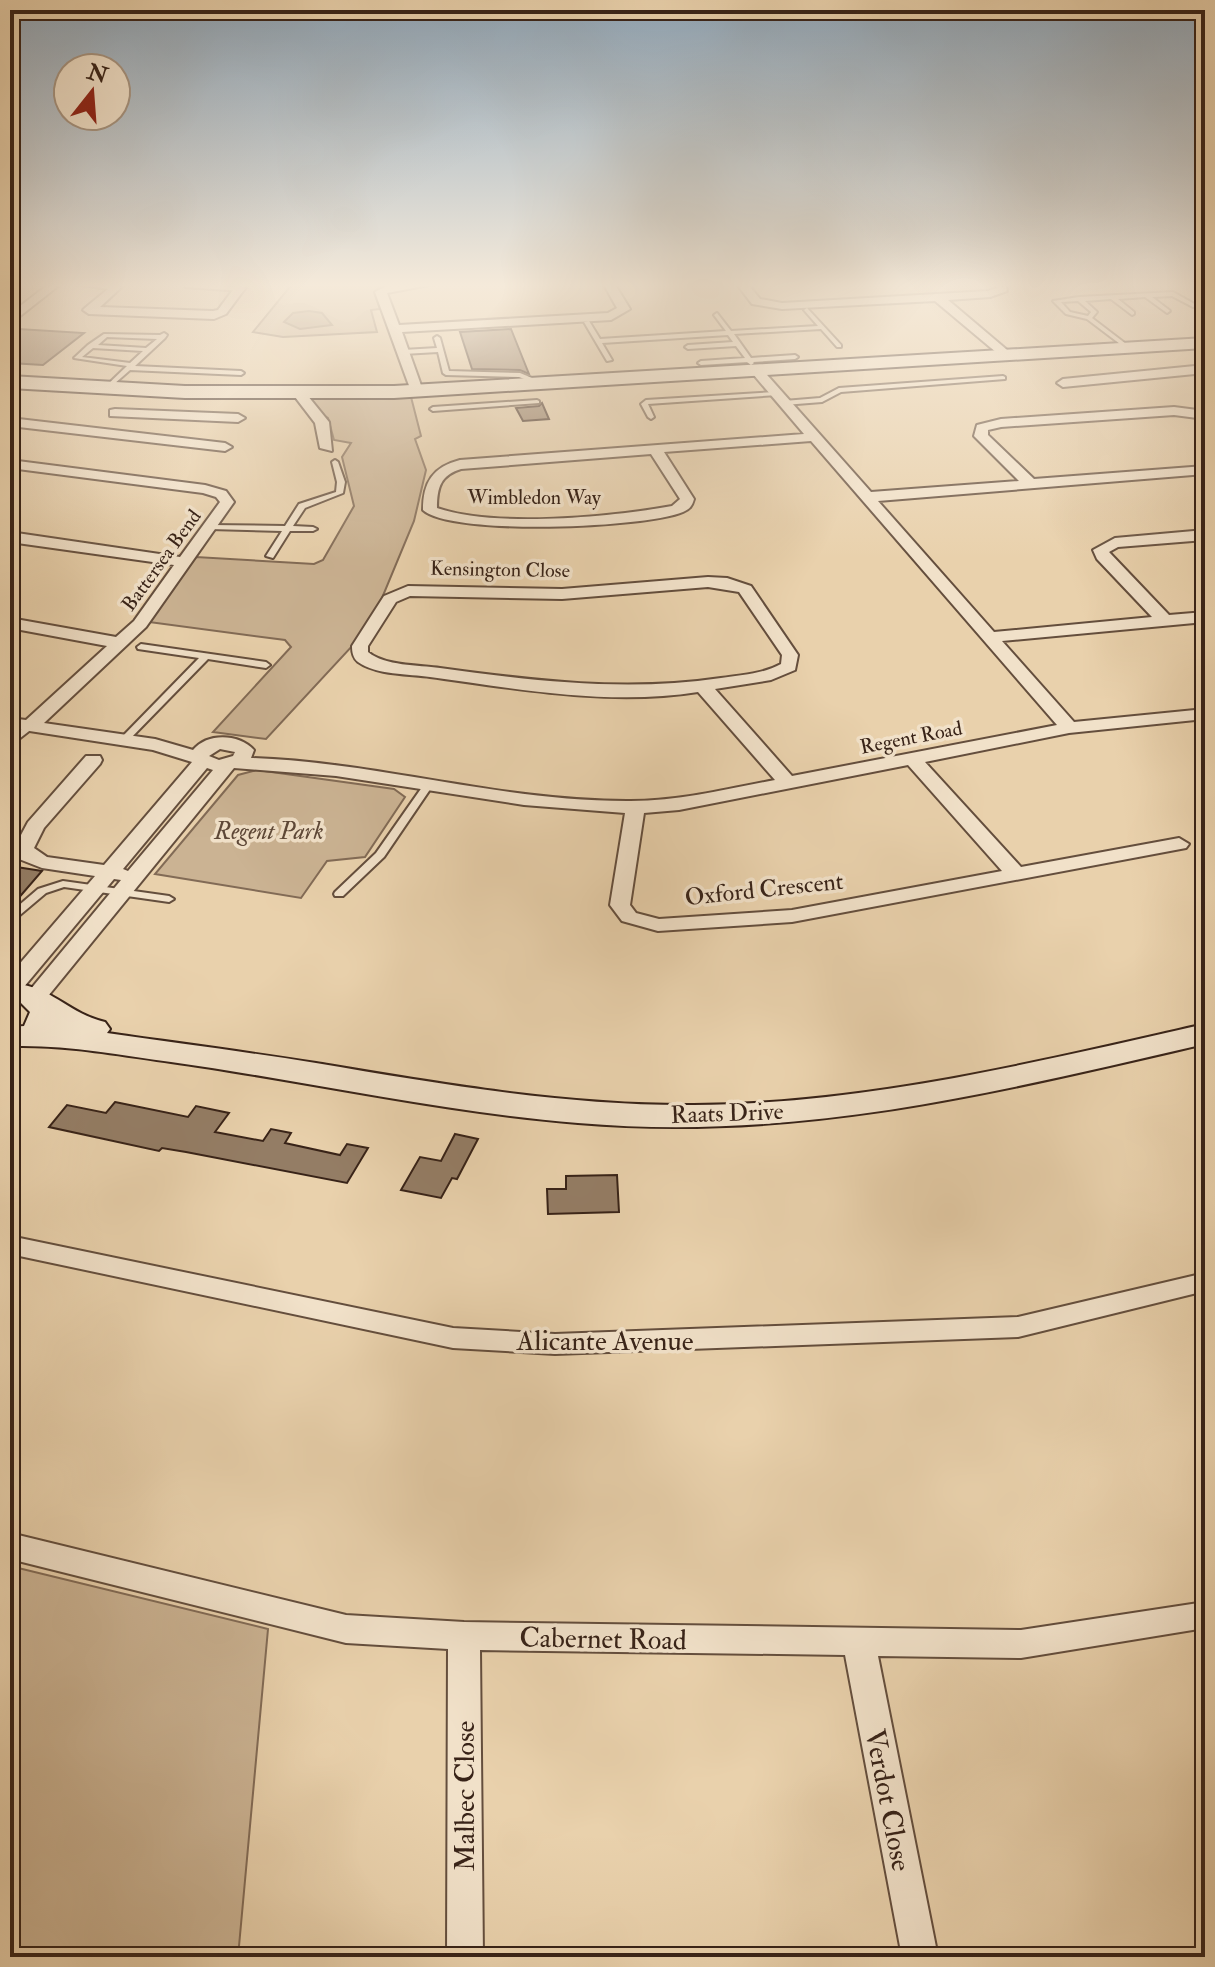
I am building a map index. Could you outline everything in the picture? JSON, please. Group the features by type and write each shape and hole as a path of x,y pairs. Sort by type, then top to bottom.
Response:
{"street":[{"path":"411,375 417,391"},
{"path":"10,382 134,391 417,391 471,397 534,394 679,375"},
{"path":"760,375 1069,728"},
{"path":"1063,383 1146,375"},
{"path":"90,431 115,413 134,391"},
{"path":"298,393 322,422 327,448"},
{"path":"1031,484 981,436 982,428 1001,423 1174,411 1205,415"},
{"path":"115,413 238,418"},
{"path":"10,422 225,447"},
{"name":"Wimbledon Way","path":"655,449 687,499 685,505 676,510 545,522 459,518 430,510 437,476 440,471 455,465 655,449 814,437"},
{"name":"Battersea Bend","path":"10,464 217,492 227,502 140,624 30,726"},
{"path":"868,497 1205,470"},
{"path":"1165,621 1102,556 1101,550 1115,543 1205,535"},
{"path":"10,537 185,562"},
{"name":"Kensington Close","path":"708,582 735,585 748,592 790,655 791,663 774,673 703,687 582,691 376,664 365,659 359,650 390,599 408,591 562,594 708,582"},
{"path":"989,637 1205,617"},
{"path":"10,623 119,643"},
{"path":"703,687 788,783"},
{"name":"Regent Road","path":"205,755 291,764 577,806 635,809 679,804 1069,728 1205,714"},
{"path":"10,723 205,755 102,880 25,996"},
{"path":"25,996 130,885 236,759"},
{"path":"913,759 1017,875"},
{"path":"93,760 35,826 24,848 32,859 130,885"},
{"name":"Oxford Crescent","path":"635,809 620,905 629,917 647,924 792,916 1179,844"},
{"path":"12,1036 39,1023 25,996"},
{"name":"Raats Drive","path":"25,996 74,1025 246,1061"},
{"name":"Raats Drive","path":"12,1036 68,1036 578,1112 726,1115 828,1109 888,1101 1205,1034"},
{"name":"Alicante Avenue","path":"10,1245 453,1338 555,1344 931,1333 1018,1327 1205,1282"},
{"name":"Cabernet Road","path":"10,1546 346,1629 464,1636 1021,1644 1205,1615"},
{"name":"Malbec Close","path":"464,1636 465,1957"},
{"name":"Verdot Close","path":"859,1642 920,1957"}],"lane":[{"path":"106,389 121,375"},
{"path":"520,375 528,377 534,394"},
{"path":"651,417 644,404 646,402 822,400 839,390 1003,378"},
{"path":"433,409 471,397"},
{"path":"270,556 302,506 339,493 341,482 335,462"},
{"path":"210,527 313,529"},
{"path":"141,647 266,665"},
{"path":"124,740 206,656"},
{"path":"10,743 30,726"},
{"path":"339,894 380,855 428,785"},
{"path":"10,918 42,891 55,885 102,880"},
{"path":"130,885 169,899"}],"green space":[{"path":"306,397 411,397 421,436 415,439 426,470 414,521 382,598 355,643 266,739 213,732 291,647 285,640 149,622 196,557 314,564 323,560 354,506 342,457 351,443 334,440 328,418 316,411"},
{"name":"Regent Park","path":"257,770 394,789 405,797 365,857 327,861 301,898 155,874 238,775"},
{"path":"10,1566 268,1629 238,1957 10,1957"}],"building":[{"path":"542,403 549,419 523,421 516,408 539,406"},
{"path":"10,866 42,871 10,908"},
{"path":"115,1102 188,1117 196,1106 229,1113 215,1132 263,1141 271,1129 291,1133 285,1143 340,1155 347,1144 368,1148 347,1183 186,1152 162,1148 159,1151 49,1127 67,1105 106,1113"},
{"path":"455,1134 478,1139 457,1179 452,1178 441,1198 401,1190 420,1157 441,1161"},
{"path":"617,1175 619,1212 548,1214 547,1189 566,1189 566,1176"}]}
